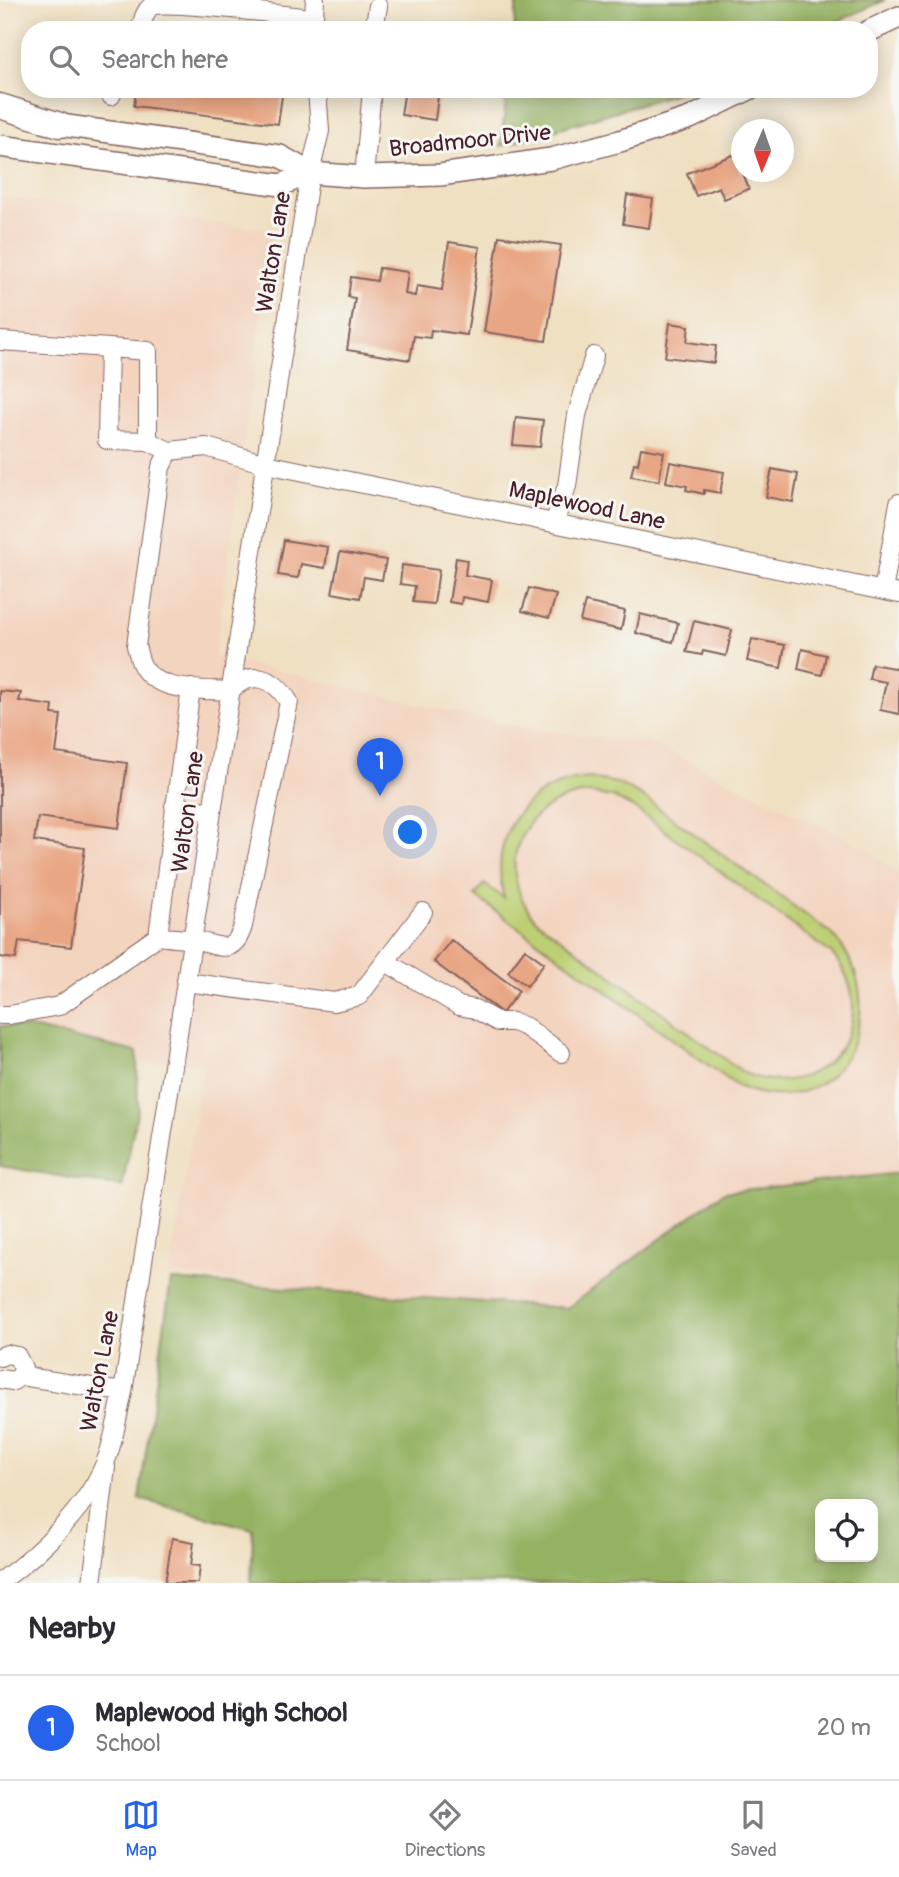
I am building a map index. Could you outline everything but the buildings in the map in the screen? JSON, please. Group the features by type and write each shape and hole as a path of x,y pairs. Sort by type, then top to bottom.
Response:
{"highway":[{"path":"0,106 60,125"}],"main road":[{"path":"878,29 898,21"},
{"name":"Broadmoor Drive","path":"0,117 280,156 310,173 364,177 440,174 551,159 620,141 690,118 731,98"},
{"name":"Broadmoor Drive","path":"0,146 281,185 310,173"}],"street":[{"path":"312,21 315,0"},
{"path":"143,21 146,11 154,4 169,2 229,7 297,21"},
{"path":"376,21 378,6"},
{"name":"Walton Lane","path":"92,1583 108,1457 124,1387 310,173 320,131 318,98"},
{"path":"364,177 371,98"},
{"path":"0,341 148,351 148,441"},
{"path":"0,1015 9,1016 60,1006 158,936 194,940 221,948 230,946 239,939 288,711 289,702 281,688 268,681 250,678 238,682 230,691 191,688 162,684 143,668 136,646 161,467 169,451 148,441 107,440 109,348"},
{"path":"554,523 567,486 577,415 594,356"},
{"name":"Maplewood Lane","path":"169,451 206,447 266,464 891,593"},
{"path":"891,593 899,503"},
{"path":"158,936 191,688"},
{"path":"174,806 212,812"},
{"path":"186,982 334,1002 359,996 424,912"},
{"path":"386,962 459,1006 475,1009 498,1021 513,1022 526,1027 561,1053"},
{"path":"0,1357 7,1354 17,1356 22,1372"},
{"path":"0,1378 9,1382 22,1372 124,1387"},
{"name":"Walton Lane","path":"0,1583 61,1529 95,1483 108,1457"}],"shaded area":[{"path":"0,197 272,230 215,656 516,727 653,744 866,848 899,874 899,1360 169,1274 204,1064 142,1063 0,1045"}],"green space":[{"path":"517,0 885,0 839,21 515,21"},
{"path":"506,98 659,98 501,146"},
{"path":"589,778 617,783 642,796 832,934 851,963 860,995 858,1026 848,1054 830,1076 804,1091 773,1095 737,1086 475,896 484,884 504,898 500,875 501,853 516,816 529,801 566,782","holes":["589,793 613,797 634,808 832,954 848,979 853,1005 850,1029 839,1051 821,1067 799,1078 773,1080 744,1073 536,920 523,900 516,879 515,859 520,839 530,822 546,808 565,798"]},
{"path":"0,1026 31,1028 137,1052 138,1108 122,1187 0,1166"},
{"path":"899,1173 899,1583 251,1583 253,1529 139,1499 171,1280 567,1308 724,1192"}],"place":[{"name":"Maplewood High School","path":"380,796"}]}
